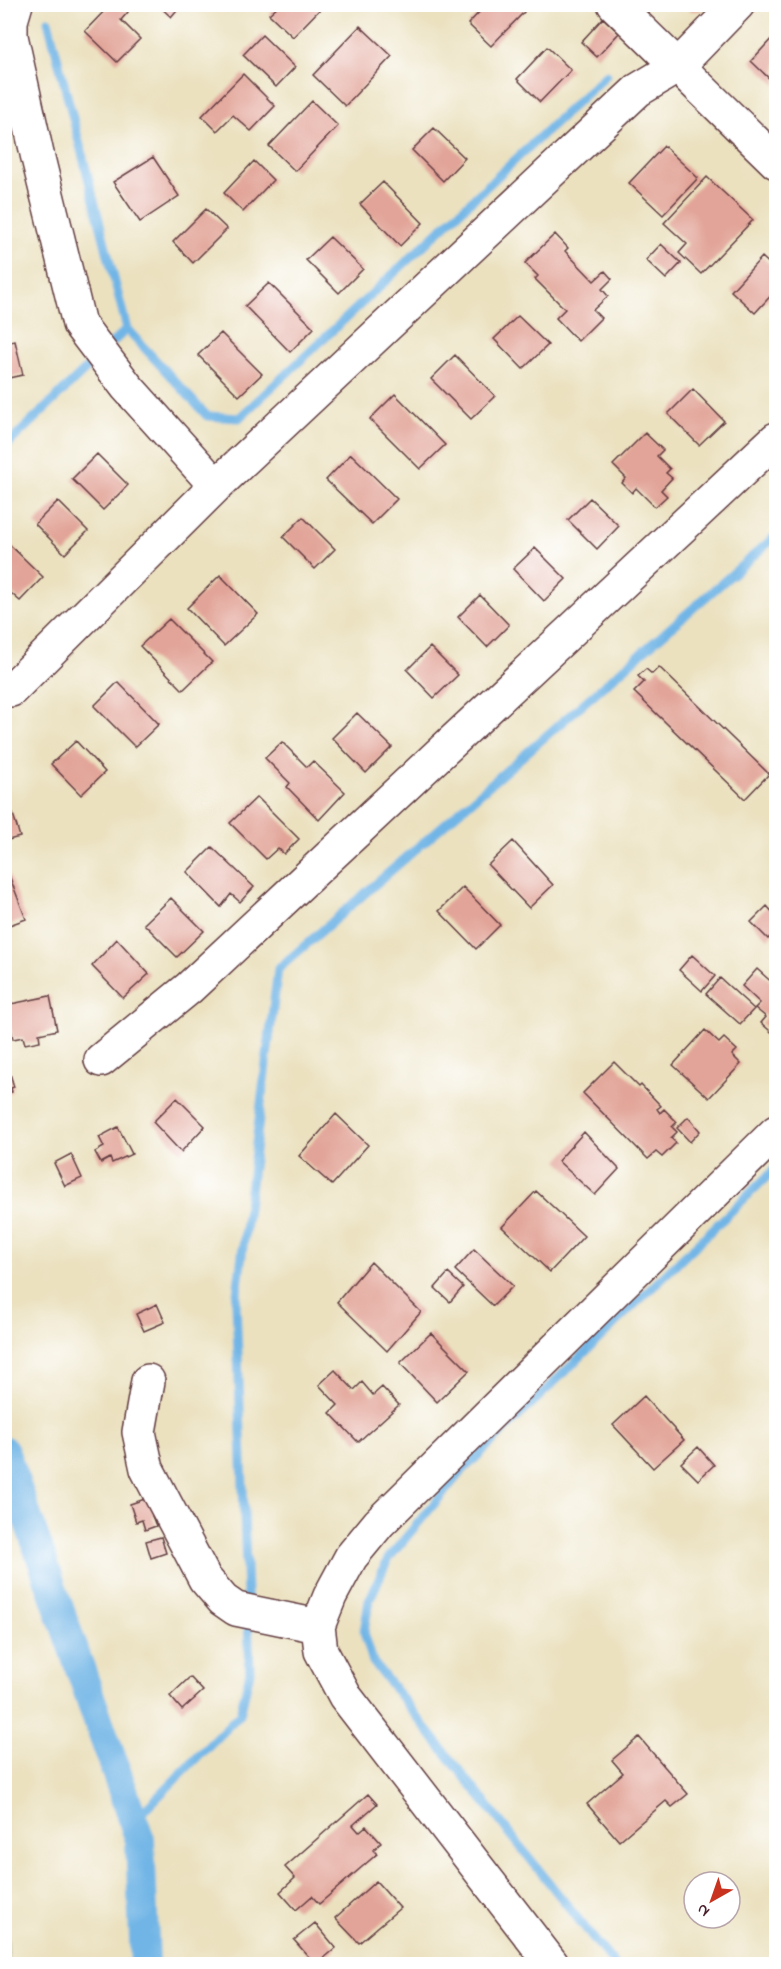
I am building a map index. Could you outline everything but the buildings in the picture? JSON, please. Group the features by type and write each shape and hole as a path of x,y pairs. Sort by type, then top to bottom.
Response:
{"street":[{"path":"16,4 11,21 11,36 37,154 79,324 128,387 216,486"},
{"path":"614,4 777,162"},
{"path":"11,690 216,486 638,90 678,66 738,4"},
{"path":"101,1060 189,988 777,439"},
{"path":"552,1965 345,1696 321,1650 318,1626 330,1596 351,1557 379,1523 777,1132"},
{"path":"148,1382 139,1432 147,1469 205,1579 223,1600 236,1609 318,1626"}],"green space":[{"path":"5,1889 6,1895 8,1964 4,1964"}],"waterway":[{"path":"48,21 127,329 207,416 239,418 606,75"},
{"path":"112,343 127,329"},
{"path":"4,448 90,365"},
{"path":"134,1821 240,1714 250,1672 236,1302 278,969 776,536"},
{"path":"614,1964 373,1662 364,1632 369,1601 388,1559 460,1473 776,1168"},
{"path":"4,1451 140,1840 145,1964"}]}
